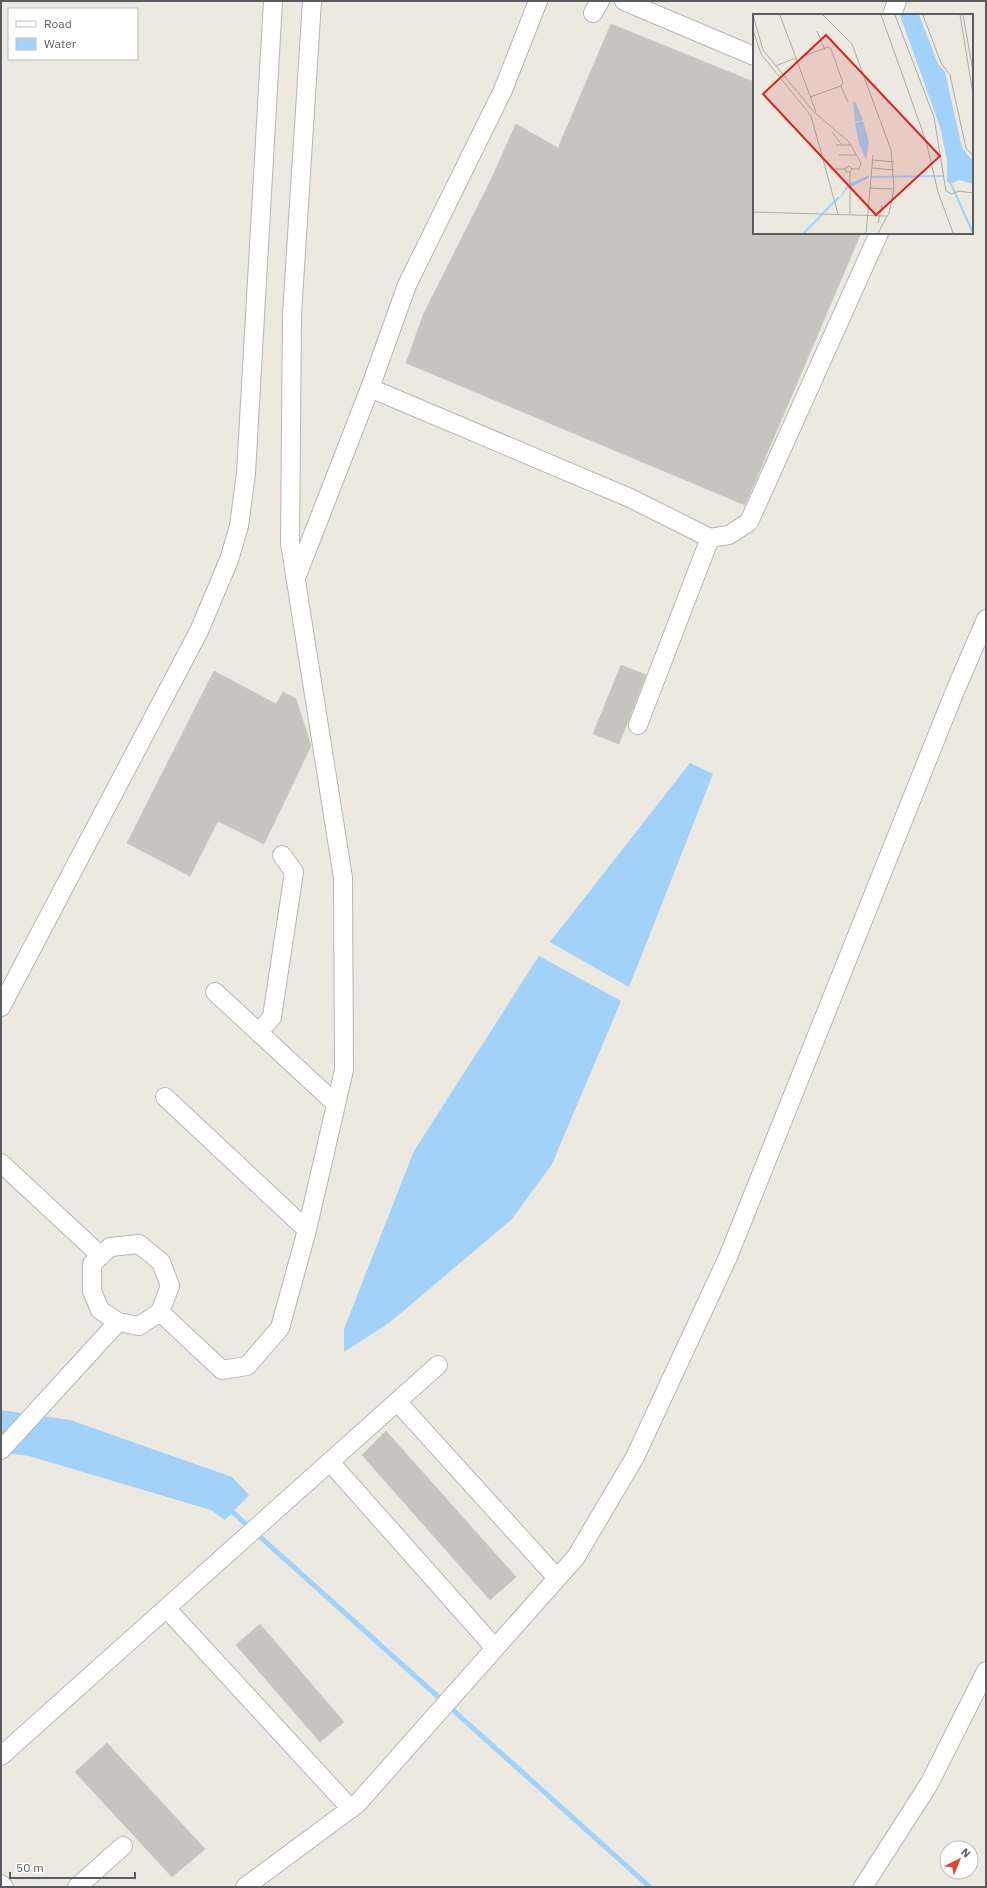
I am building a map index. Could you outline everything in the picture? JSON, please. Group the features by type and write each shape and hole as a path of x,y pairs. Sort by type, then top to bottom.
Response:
{"street":[{"path":"1,1007 199,631 229,560 239,526 246,473 273,1"},
{"path":"160,1312 222,1370 247,1366 280,1328 307,1230 344,1070 343,878 290,543 292,314 312,1"},
{"path":"295,578 370,388 407,285 503,90 538,1"},
{"path":"624,1 753,56"},
{"path":"892,14 897,1"},
{"path":"370,388 630,498 710,538 730,535 749,522 879,234"},
{"path":"638,726 710,538"},
{"path":"245,1887 357,1804 576,1557 635,1457 728,1257 955,691 986,619"},
{"path":"259,1032 272,1017 294,872 282,855"},
{"path":"215,992 336,1104"},
{"path":"165,1097 307,1230"},
{"path":"1,1162 101,1256"},
{"path":"138,1244 161,1262 170,1286 160,1312 139,1326 118,1322 100,1310 92,1291 92,1264 110,1247 138,1244"},
{"path":"1,1450 43,1406 118,1322"},
{"path":"1,1756 438,1365"},
{"path":"402,1407 557,1578"},
{"path":"330,1462 495,1648"},
{"path":"167,1609 351,1809"},
{"path":"863,1887 929,1784 986,1671"},
{"path":"77,1887 123,1846"},
{"path":"1,1884 4,1887"}],"water":[{"path":"690,763 713,774 629,987 550,942"},
{"path":"539,956 621,1001 552,1164 512,1219 389,1323 344,1352 344,1329 414,1151"},
{"path":"1,1410 70,1420 232,1477 249,1495 225,1520 211,1510 29,1456 1,1452"}],"building":[{"path":"611,24 753,82 753,234 861,234 745,505 406,363 424,313 489,184 516,124 558,148"},
{"path":"621,665 646,675 619,744 593,734"},
{"path":"214,671 276,704 283,692 296,699 311,746 264,844 218,821 190,876 127,843"},
{"path":"386,1431 516,1577 490,1600 362,1455"},
{"path":"260,1624 344,1722 320,1742 236,1645"},
{"path":"107,1743 205,1849 172,1877 75,1772"}],"waterway":[{"path":"228,1508 650,1887"}]}
